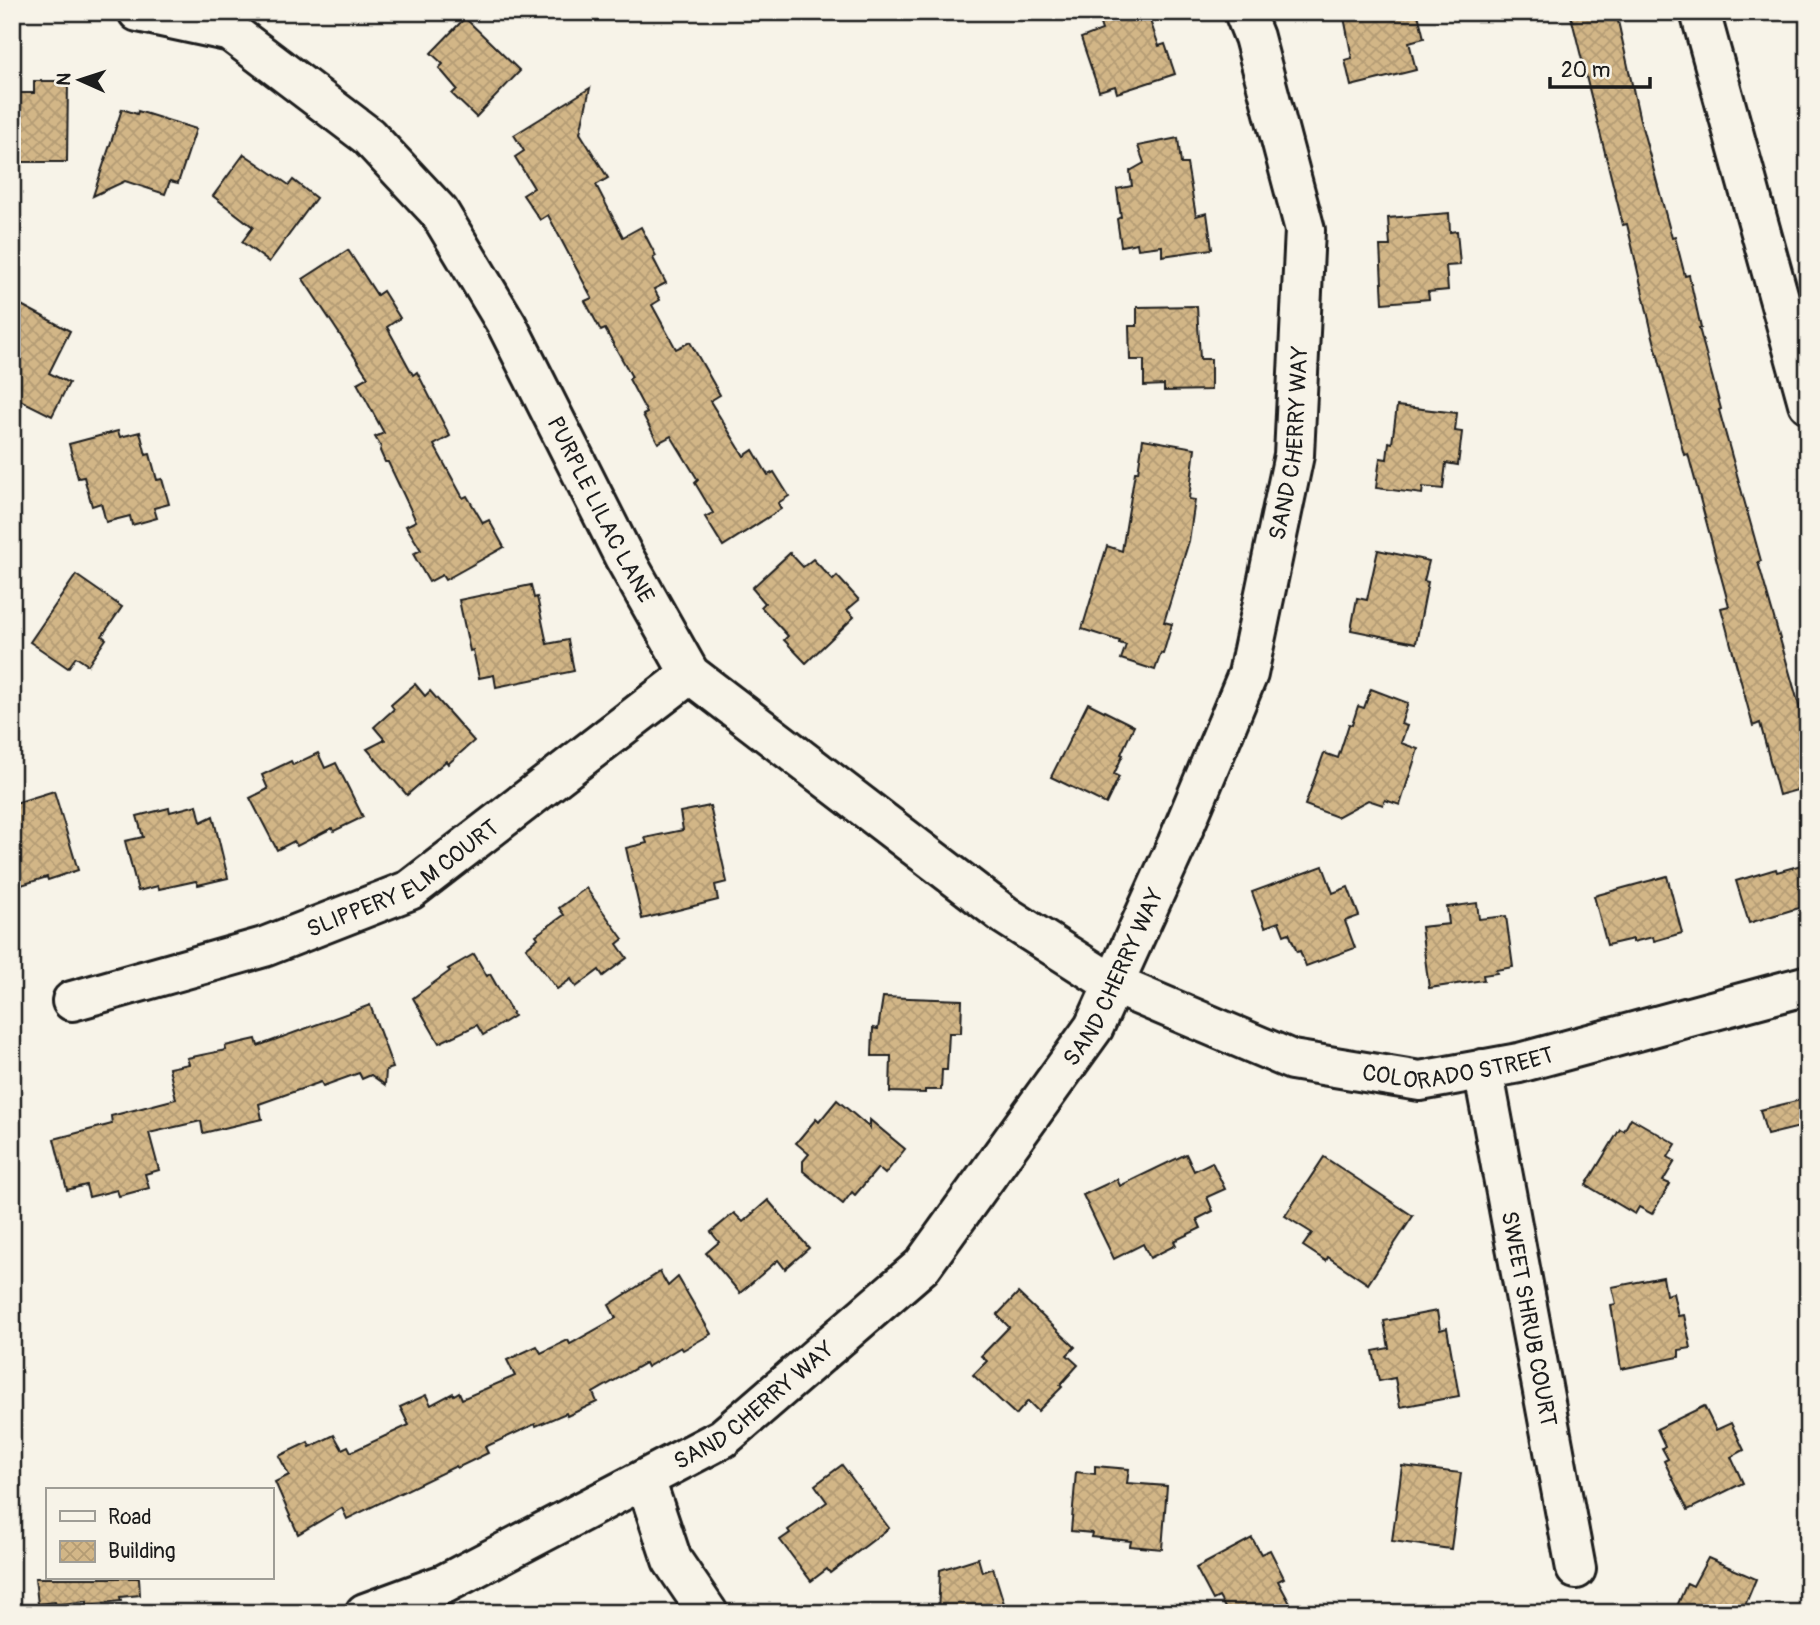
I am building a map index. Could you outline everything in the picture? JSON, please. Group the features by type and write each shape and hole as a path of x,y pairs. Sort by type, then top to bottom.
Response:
{"street":[{"name":"PURPLE LILAC LANE","path":"138,12 231,32 368,136 439,212 507,325 624,557 690,674 1006,916 1114,985"},
{"name":"SAND CHERRY WAY","path":"366,1613 444,1584 723,1438 922,1266 1094,1027 1177,844 1248,674 1293,454 1305,230 1254,37 1244,12"},
{"path":"1700,12 1808,403"},
{"name":"SLIPPERY ELM COURT","path":"72,1001 264,947 410,890 690,674"},
{"name":"COLORADO STREET","path":"1114,985 1292,1060 1419,1081 1519,1063 1808,985"},
{"name":"SWEET SHRUB COURT","path":"1483,1069 1576,1569"},
{"path":"645,1479 672,1560 708,1613"}],"building":[{"path":"1096,12 1147,12 1159,46 1165,44 1175,74 1117,93 1115,86 1099,91 1081,38 1102,30"},
{"path":"1343,12 1397,12 1398,18 1418,14 1424,38 1409,42 1416,70 1351,86 1345,60 1352,58"},
{"path":"1570,12 1616,12 1639,116 1672,238 1675,237 1685,276 1689,275 1699,328 1721,409 1719,410 1761,561 1758,562 1808,737 1808,787 1779,795 1760,723 1753,726 1721,608 1729,606 1688,454 1684,455 1627,224 1623,225"},
{"path":"465,18 520,71 476,117 452,94 457,89 439,68 443,64 431,53"},
{"path":"34,81 68,81 67,162 12,162 12,93 34,93"},
{"path":"590,88 580,133 608,178 596,185 623,237 641,227 656,256 653,258 666,283 654,289 660,300 652,305 676,349 690,342 720,395 710,401 744,456 753,450 768,475 774,472 789,496 778,503 781,509 723,546 705,517 713,513 695,483 698,480 671,436 658,443 643,415 647,413 629,379 632,377 605,329 601,331 585,301 592,298 548,215 540,220 523,195 534,188 515,157 524,151 514,135"},
{"path":"122,109 137,114 138,111 196,129 178,183 170,181 165,194 125,181 93,196"},
{"path":"1178,138 1181,164 1187,164 1196,216 1207,213 1212,249 1162,256 1162,246 1138,249 1137,243 1121,246 1117,219 1121,217 1117,189 1132,186 1130,171 1144,163 1138,146"},
{"path":"244,154 289,185 293,180 316,198 269,262 242,242 253,227 213,196"},
{"path":"1449,213 1450,232 1457,231 1460,265 1446,266 1448,290 1428,292 1429,299 1383,303 1380,246 1390,246 1388,218"},
{"path":"348,250 377,295 383,291 400,318 387,327 413,375 417,372 450,436 434,445 463,498 467,496 483,523 489,520 504,547 445,580 442,575 429,582 413,554 421,550 406,526 416,521 380,451 381,447 375,437 384,433 357,383 368,377 303,279"},
{"path":"12,300 70,331 49,373 69,383 52,416 12,396"},
{"path":"1197,306 1200,359 1211,359 1211,390 1164,391 1164,385 1144,386 1144,360 1130,360 1129,326 1137,326 1137,307"},
{"path":"1397,406 1457,413 1455,431 1462,432 1458,465 1446,463 1443,489 1423,487 1422,494 1376,488 1380,458 1387,459 1389,442 1392,443"},
{"path":"118,431 120,437 140,432 157,480 162,479 169,504 154,508 157,518 132,525 130,516 106,522 101,503 92,506 84,477 78,478 69,444"},
{"path":"1143,439 1195,448 1189,499 1195,500 1189,541 1164,622 1172,624 1155,670 1121,659 1126,645 1119,643 1120,641 1082,629 1107,546 1122,551"},
{"path":"1378,550 1429,561 1424,581 1428,582 1416,643 1351,630 1357,598 1367,600"},
{"path":"790,553 803,567 813,559 833,580 837,576 859,600 847,610 854,617 806,663 784,640 788,636 761,607 765,603 752,588"},
{"path":"76,575 122,607 102,636 106,639 88,665 76,657 68,668 30,642"},
{"path":"531,585 534,598 537,597 547,644 568,640 574,671 496,687 494,675 479,678 459,600"},
{"path":"415,684 425,696 430,691 474,741 407,795 367,749 385,740 374,727 394,709 391,705"},
{"path":"1371,689 1408,703 1401,724 1407,726 1401,743 1418,749 1400,805 1385,800 1383,805 1368,800 1337,817 1305,805 1324,753 1338,758 1349,724 1352,725 1358,706 1364,708"},
{"path":"1088,703 1134,726 1114,774 1119,777 1106,804 1051,777"},
{"path":"318,753 325,768 336,763 363,817 334,831 332,828 297,846 294,841 277,850 250,798 268,789 262,775 291,761 293,765"},
{"path":"54,791 78,870 12,888 12,804"},
{"path":"197,805 201,822 213,816 228,878 198,885 196,881 138,891 125,841 143,837 137,816"},
{"path":"710,806 727,882 715,885 718,900 642,919 626,848 647,843 645,838 683,830 680,812"},
{"path":"1808,863 1808,905 1749,923 1736,881"},
{"path":"1323,866 1333,893 1348,887 1359,916 1345,921 1355,948 1306,966 1289,933 1284,935 1279,922 1265,927 1252,892"},
{"path":"1667,876 1682,933 1654,941 1653,937 1607,945 1594,896"},
{"path":"586,888 623,939 617,944 627,958 603,976 599,970 576,987 571,979 557,989 526,948 538,938 536,935 564,915 559,908"},
{"path":"1477,903 1479,919 1506,916 1513,967 1483,975 1484,980 1429,988 1421,927 1449,924 1447,907"},
{"path":"474,954 487,976 490,974 514,1016 483,1035 477,1025 439,1043 413,998 450,971 448,969"},
{"path":"883,997 962,1000 961,1033 949,1033 947,1070 942,1070 941,1090 925,1090 925,1093 890,1092 891,1056 872,1056 873,1028 878,1029"},
{"path":"370,1005 393,1068 386,1070 385,1085 371,1075 362,1079 359,1073 323,1086 321,1082 259,1104 262,1119 203,1133 201,1121 149,1133 159,1170 145,1174 149,1188 119,1196 117,1190 89,1197 86,1185 67,1190 54,1139 112,1124 111,1116 176,1099 169,1068 189,1064 187,1058 226,1050 225,1046 256,1039 258,1046"},
{"path":"1808,1098 1808,1125 1767,1135 1760,1110"},
{"path":"837,1100 870,1128 870,1120 905,1149 885,1174 878,1168 855,1195 852,1192 843,1204 803,1171 803,1161 809,1154 796,1143 816,1119 819,1122"},
{"path":"1631,1118 1676,1144 1668,1157 1675,1161 1663,1181 1670,1184 1652,1214 1639,1207 1635,1214 1586,1185 1620,1129 1624,1131"},
{"path":"1186,1154 1194,1171 1212,1162 1225,1189 1207,1197 1213,1211 1197,1219 1201,1228 1174,1241 1176,1245 1150,1258 1143,1244 1114,1259 1083,1195 1117,1179 1120,1186"},
{"path":"1324,1157 1413,1216 1368,1284 1328,1257 1326,1261 1303,1246 1312,1233 1285,1216"},
{"path":"768,1200 809,1248 785,1269 778,1260 740,1293 706,1253 719,1242 711,1232 734,1213 743,1222"},
{"path":"660,1272 668,1286 678,1277 711,1334 683,1350 681,1347 647,1367 645,1363 593,1393 597,1402 567,1416 566,1413 536,1426 535,1424 485,1447 488,1453 347,1519 342,1508 298,1534 275,1482 289,1475 279,1456 308,1442 310,1447 334,1435 342,1449 348,1446 351,1452 409,1425 400,1407 426,1395 431,1405 453,1393 454,1395 459,1392 462,1399 515,1376 507,1360 537,1346 541,1353 568,1340 570,1344 616,1318 609,1305"},
{"path":"1663,1277 1666,1295 1673,1293 1678,1316 1684,1315 1691,1348 1679,1350 1679,1357 1621,1369 1611,1305 1616,1304 1612,1287"},
{"path":"1018,1293 1075,1347 1067,1355 1078,1365 1060,1385 1062,1387 1038,1411 1028,1401 1016,1415 973,1375 987,1361 981,1356 1009,1327 997,1315"},
{"path":"1437,1311 1440,1330 1447,1328 1459,1396 1400,1407 1395,1378 1379,1381 1373,1351 1389,1348 1384,1321"},
{"path":"1704,1406 1716,1430 1731,1423 1744,1450 1731,1457 1743,1483 1688,1510 1664,1461 1668,1459 1657,1429"},
{"path":"842,1465 889,1528 830,1573 827,1569 811,1581 780,1540 790,1533 788,1530 827,1502 815,1485"},
{"path":"1095,1466 1129,1469 1127,1483 1167,1486 1162,1549 1130,1546 1131,1541 1091,1537 1092,1533 1071,1531 1076,1472 1095,1474"},
{"path":"1402,1466 1461,1473 1451,1549 1392,1541"},
{"path":"1252,1538 1261,1554 1270,1550 1284,1578 1278,1581 1295,1613 1228,1613 1219,1597 1213,1600 1196,1568"},
{"path":"978,1558 982,1572 993,1568 1007,1613 938,1613 940,1570"},
{"path":"1708,1558 1756,1579 1743,1610 1747,1613 1674,1613 1687,1583 1693,1586"},
{"path":"35,1578 139,1580 140,1595 120,1597 121,1601 87,1605 87,1601 38,1604"}]}
